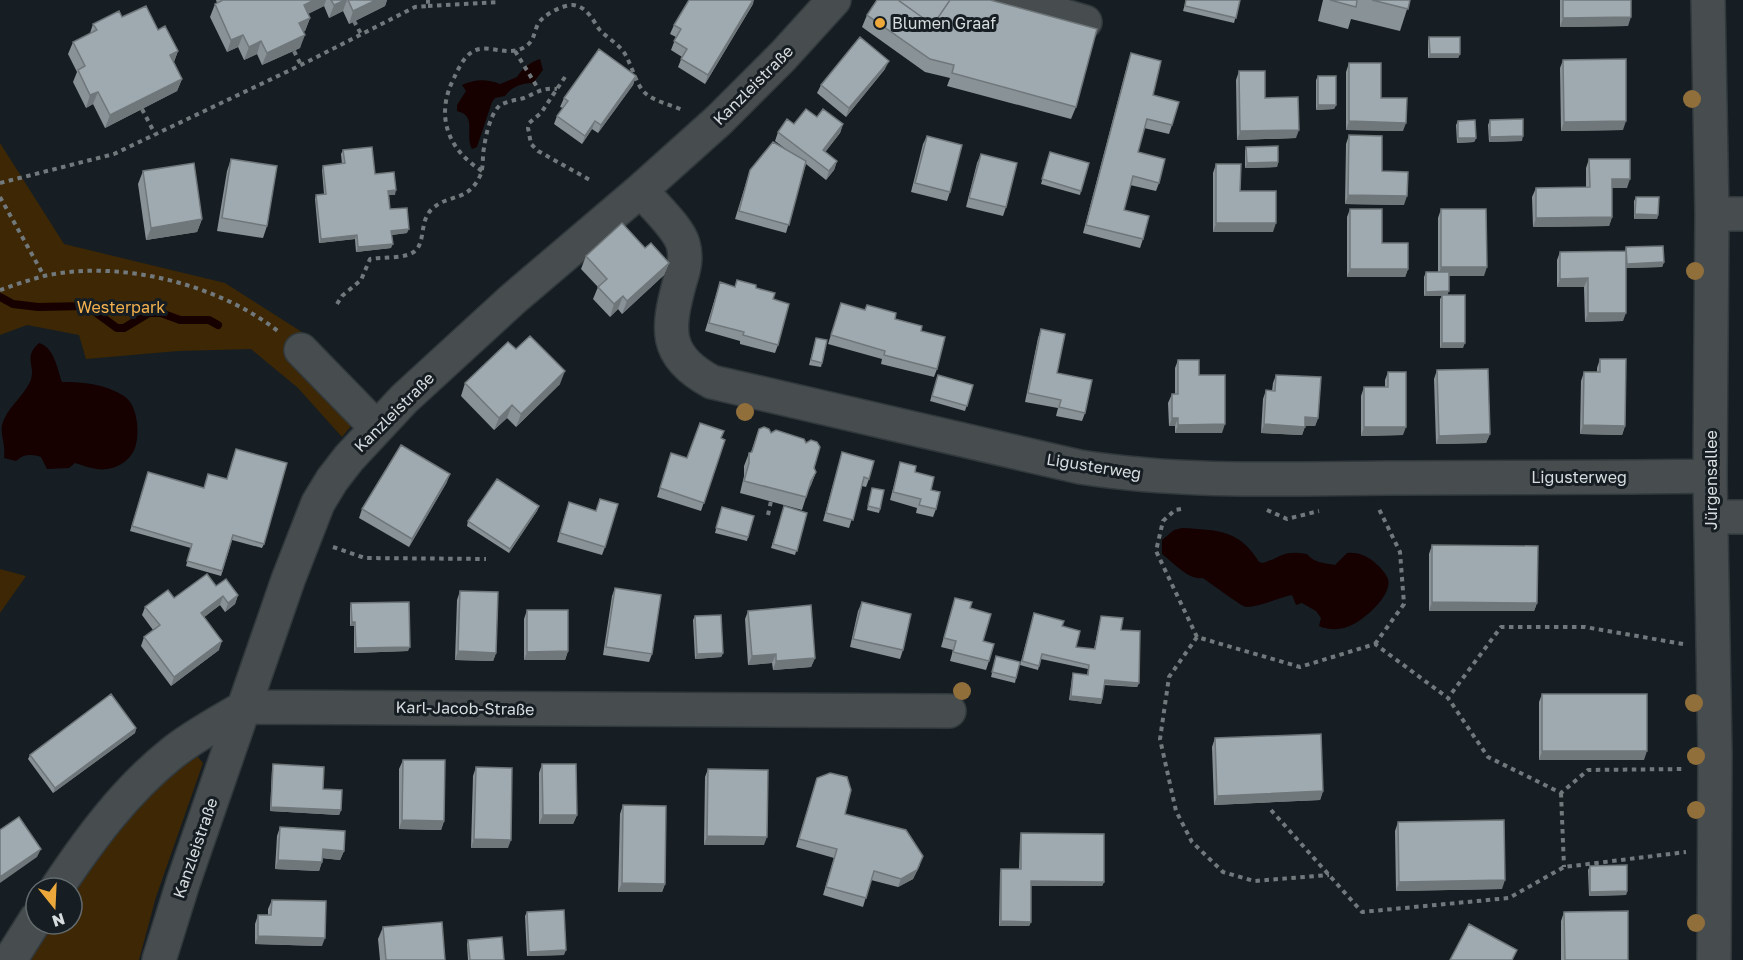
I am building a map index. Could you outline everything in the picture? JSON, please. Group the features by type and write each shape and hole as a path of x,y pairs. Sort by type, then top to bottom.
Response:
{"street":[{"name":"Kanzleistraße","path":"159,960 183,883 304,537 318,503 332,480 404,399 513,299 641,190 726,112 783,56 834,0"},
{"path":"1009,0 1085,22"},
{"name":"Jürgensallee","path":"1708,0 1727,214 1710,476 1715,753 1729,918 1714,960"},
{"name":"Ligusterweg","path":"641,190 678,233 683,243 685,264 672,320 672,334 676,349 688,366 712,382 1080,467 1172,478 1710,476"},
{"path":"301,350 376,428"},
{"path":"1711,517 1743,517"},
{"path":"66,876 106,820 141,781 171,754 245,707"},
{"name":"Karl-Jacob-Straße","path":"245,707 949,711"},
{"path":"10,960 25,936"}],"path":[{"path":"428,0 428,6"},
{"path":"0,183 114,154 301,65 415,7 498,2 498,0"},
{"path":"482,171 461,154 446,127 445,103 457,72 472,52 478,49 507,52 522,49 534,40 539,23 545,16 567,6 576,5 594,19 599,28 625,54 643,91 692,117"},
{"path":"354,21 361,34"},
{"path":"294,51 301,65"},
{"path":"515,51 539,90"},
{"path":"565,77 541,113 529,123 531,144 538,152 590,180"},
{"path":"337,304 342,296 361,280 370,259 402,256 416,250 427,215 440,203 466,194 482,171 484,147 495,110 500,105 549,87 557,89"},
{"path":"142,109 155,134"},
{"path":"0,197 44,276"},
{"path":"0,290 44,276 117,271 211,292 274,328 301,350"},
{"path":"768,515 771,501"},
{"path":"1257,506 1287,519 1326,509"},
{"path":"1185,509 1175,510 1163,521 1156,551 1197,638 1300,667 1375,644 1404,604 1400,552 1378,507"},
{"path":"304,537 365,558 486,559"},
{"path":"1448,698 1501,627 1585,627 1688,644"},
{"path":"1197,638 1170,677 1160,739 1176,811 1192,842 1223,872 1254,881 1329,875"},
{"path":"1375,644 1448,698 1488,757 1561,793"},
{"path":"1561,793 1588,770 1689,769"},
{"path":"1561,793 1564,867"},
{"path":"1271,810 1362,912 1509,898 1564,867 1690,852"}],"green space":[{"name":"Westerpark","path":"0,143 64,244 225,283 305,334 368,406 342,437 298,388 251,349 178,351 86,359 79,335 27,325 0,335"},
{"path":"0,569 26,576 0,613"},
{"path":"188,755 198,757 203,763 156,897 139,960 24,960 38,936 84,936 84,876 80,876 102,841"}],"shaded area":[{"path":"540,59 543,70 533,83 517,86 505,96 495,98 477,147 472,149 469,122 463,113 457,111 457,105 466,91 462,85 481,80 500,84 517,77 527,66"},
{"path":"39,343 52,353 62,382 102,386 129,400 137,420 137,442 131,456 124,462 116,467 103,469 75,463 69,468 47,469 41,457 31,455 16,461 4,458 2,425 7,414 30,382 31,353"},
{"path":"1182,528 1227,534 1244,543 1259,562 1263,563 1284,554 1293,553 1307,554 1316,561 1335,565 1347,553 1361,554 1373,561 1386,574 1388,586 1386,593 1367,615 1340,629 1319,626 1321,618 1316,611 1302,603 1296,605 1292,595 1257,606 1246,607 1203,578 1187,574 1162,554 1162,540 1174,530"}],"building":[{"path":"223,0 314,0 304,5 310,18 299,23 305,35 267,53 261,41 249,47 243,35 231,40 215,4"},
{"path":"331,0 345,0 334,5"},
{"path":"348,0 376,0 353,11"},
{"path":"689,0 753,0 708,75 681,59 687,49 674,41 681,29 674,25"},
{"path":"877,0 898,0 933,25 950,0 990,0 1097,29 1076,107 952,73 954,65 930,59 867,15"},
{"path":"898,0 950,0 933,25"},
{"path":"1186,0 1240,0 1236,18 1185,6"},
{"path":"1330,0 1357,0 1356,7"},
{"path":"1372,0 1410,0 1408,9"},
{"path":"1563,0 1631,0 1631,17 1563,18"},
{"path":"146,6 158,30 165,26 178,51 170,55 182,79 110,115 98,92 90,95 78,70 85,66 73,42 97,30 93,24 119,11 122,17"},
{"path":"860,37 889,61 849,108 821,85"},
{"path":"1429,37 1460,37 1460,54 1430,54"},
{"path":"599,49 636,76 601,125 595,121 585,136 557,116 568,101 564,98"},
{"path":"1131,53 1161,61 1153,95 1179,102 1172,125 1147,119 1138,152 1165,159 1159,183 1133,176 1124,210 1149,216 1143,239 1086,225"},
{"path":"1626,59 1626,121 1564,122 1563,60"},
{"path":"1349,63 1381,63 1381,98 1407,98 1406,123 1349,121"},
{"path":"1239,71 1265,71 1265,98 1298,97 1299,130 1240,131"},
{"path":"1318,76 1336,76 1336,105 1318,105"},
{"path":"806,109 817,117 823,109 843,124 823,150 837,161 829,171 778,132 787,119 794,124"},
{"path":"1523,119 1523,136 1490,137 1490,120"},
{"path":"1475,120 1476,138 1458,138 1458,121"},
{"path":"1349,135 1382,136 1382,171 1408,172 1407,196 1348,195"},
{"path":"927,136 962,145 950,192 915,183"},
{"path":"773,142 806,161 789,225 739,211 750,170"},
{"path":"1278,146 1278,162 1247,163 1246,147"},
{"path":"372,147 375,174 394,172 396,190 388,191 390,209 407,208 409,229 391,231 393,244 358,247 357,235 321,239 316,195 326,194 323,166 345,163 343,150"},
{"path":"1050,152 1089,163 1081,191 1042,179"},
{"path":"981,154 1017,163 1006,207 969,198"},
{"path":"231,159 277,166 267,226 222,218"},
{"path":"1589,159 1630,159 1630,179 1612,179 1612,217 1536,218 1536,188 1590,187"},
{"path":"194,163 202,219 151,228 143,171"},
{"path":"1216,164 1241,164 1240,191 1276,191 1276,223 1216,223"},
{"path":"1636,197 1659,197 1658,215 1635,214"},
{"path":"1350,209 1382,209 1382,243 1408,243 1408,269 1350,269"},
{"path":"1441,209 1486,209 1487,267 1441,267"},
{"path":"622,223 645,248 651,243 669,263 627,301 623,296 614,304 598,287 607,279 586,256"},
{"path":"1663,246 1664,262 1627,264 1626,247"},
{"path":"1626,251 1626,313 1588,313 1588,278 1560,279 1560,252"},
{"path":"1426,272 1449,272 1449,291 1426,292"},
{"path":"737,280 775,293 773,299 789,304 778,345 743,335 744,332 709,323 720,282 735,287"},
{"path":"1442,295 1465,295 1465,343 1442,343"},
{"path":"841,303 865,310 867,305 896,313 895,319 922,326 921,331 945,337 937,369 884,355 885,351 831,335"},
{"path":"1041,329 1065,334 1057,373 1092,380 1085,413 1059,407 1061,400 1028,393"},
{"path":"530,336 565,371 521,414 512,405 499,418 465,383 508,342 516,349"},
{"path":"816,338 827,340 822,363 811,360"},
{"path":"1600,359 1626,359 1625,426 1583,425 1584,372 1600,372"},
{"path":"1178,360 1199,360 1199,375 1225,375 1225,424 1178,425 1178,418 1172,418 1172,394 1178,394"},
{"path":"1488,369 1490,434 1439,436 1437,370"},
{"path":"1388,372 1406,372 1406,427 1364,427 1364,387 1388,387"},
{"path":"938,375 973,385 967,406 932,396"},
{"path":"1276,375 1321,377 1318,418 1305,417 1305,427 1264,424 1266,390 1275,391"},
{"path":"700,423 724,431 721,438 725,440 704,503 660,488 671,453 687,458"},
{"path":"764,427 771,433 776,430 804,439 806,443 811,440 817,442 820,447 814,468 816,472 806,497 744,481 749,453 752,452 759,429"},
{"path":"401,445 450,474 412,539 362,509"},
{"path":"236,449 287,463 264,544 233,535 222,571 187,561 192,544 132,526 148,472 204,488 208,474 227,479"},
{"path":"842,452 874,461 869,479 864,477 853,520 826,513"},
{"path":"900,462 916,466 915,472 934,477 931,490 940,492 936,509 919,505 921,499 893,492"},
{"path":"497,479 539,506 510,549 468,521"},
{"path":"872,488 884,490 880,509 868,506"},
{"path":"600,499 618,504 605,547 560,533 569,502 596,511"},
{"path":"784,506 807,513 797,551 773,544"},
{"path":"722,507 754,516 748,537 716,528"},
{"path":"1432,545 1538,546 1537,603 1432,602"},
{"path":"207,574 216,586 226,579 238,595 228,603 223,596 201,613 222,641 174,677 144,637 160,625 145,607 168,590 174,598"},
{"path":"615,588 661,595 652,654 606,647"},
{"path":"460,591 498,592 496,653 458,651"},
{"path":"955,598 972,602 970,608 991,614 983,641 994,644 989,661 953,652 956,641 944,638"},
{"path":"409,602 410,647 356,648 355,622 352,622 351,603"},
{"path":"862,602 911,614 903,650 853,639"},
{"path":"811,605 815,658 776,661 776,654 752,656 748,611"},
{"path":"527,610 568,610 568,651 527,652"},
{"path":"1034,613 1064,621 1062,626 1080,631 1076,647 1095,649 1101,616 1123,618 1121,630 1140,631 1139,683 1105,680 1102,699 1071,696 1073,673 1088,675 1089,665 1042,654 1039,666 1022,661"},
{"path":"721,615 723,653 697,654 695,616"},
{"path":"996,656 1020,662 1016,678 992,672"},
{"path":"111,694 136,728 55,788 30,755"},
{"path":"1542,694 1647,694 1647,751 1542,751"},
{"path":"1321,734 1323,791 1217,796 1215,738"},
{"path":"403,760 445,760 444,821 402,820"},
{"path":"273,764 324,767 323,789 342,790 341,810 271,807"},
{"path":"542,764 576,764 577,815 543,815"},
{"path":"476,767 512,768 511,840 474,839"},
{"path":"708,769 768,770 767,837 707,836"},
{"path":"830,773 847,777 851,790 845,814 906,830 923,856 917,870 901,879 874,871 866,898 826,887 837,849 799,839 817,778"},
{"path":"623,805 666,806 665,884 622,883"},
{"path":"19,817 41,849 0,877 0,830"},
{"path":"1504,820 1505,880 1399,882 1398,822"},
{"path":"280,827 345,831 344,851 323,849 322,862 278,860"},
{"path":"1021,833 1104,834 1104,882 1031,881 1031,922 1001,921 1001,869 1021,869"},
{"path":"1627,865 1627,891 1590,892 1590,866"},
{"path":"272,900 326,901 325,938 258,936 258,915 271,915"},
{"path":"564,910 566,950 529,952 527,912"},
{"path":"1628,911 1628,960 1565,960 1564,912"},
{"path":"442,922 445,960 386,960 383,927"},
{"path":"1469,924 1517,950 1512,960 1450,960"},
{"path":"502,937 504,960 470,960 468,940"}],"waterway":[{"path":"0,297 13,304 38,307 87,306 117,328 124,328 149,313 161,313 180,320 209,320 218,325"}],"place":[{"name":"Blumen Graaf","path":"880,23"}]}
